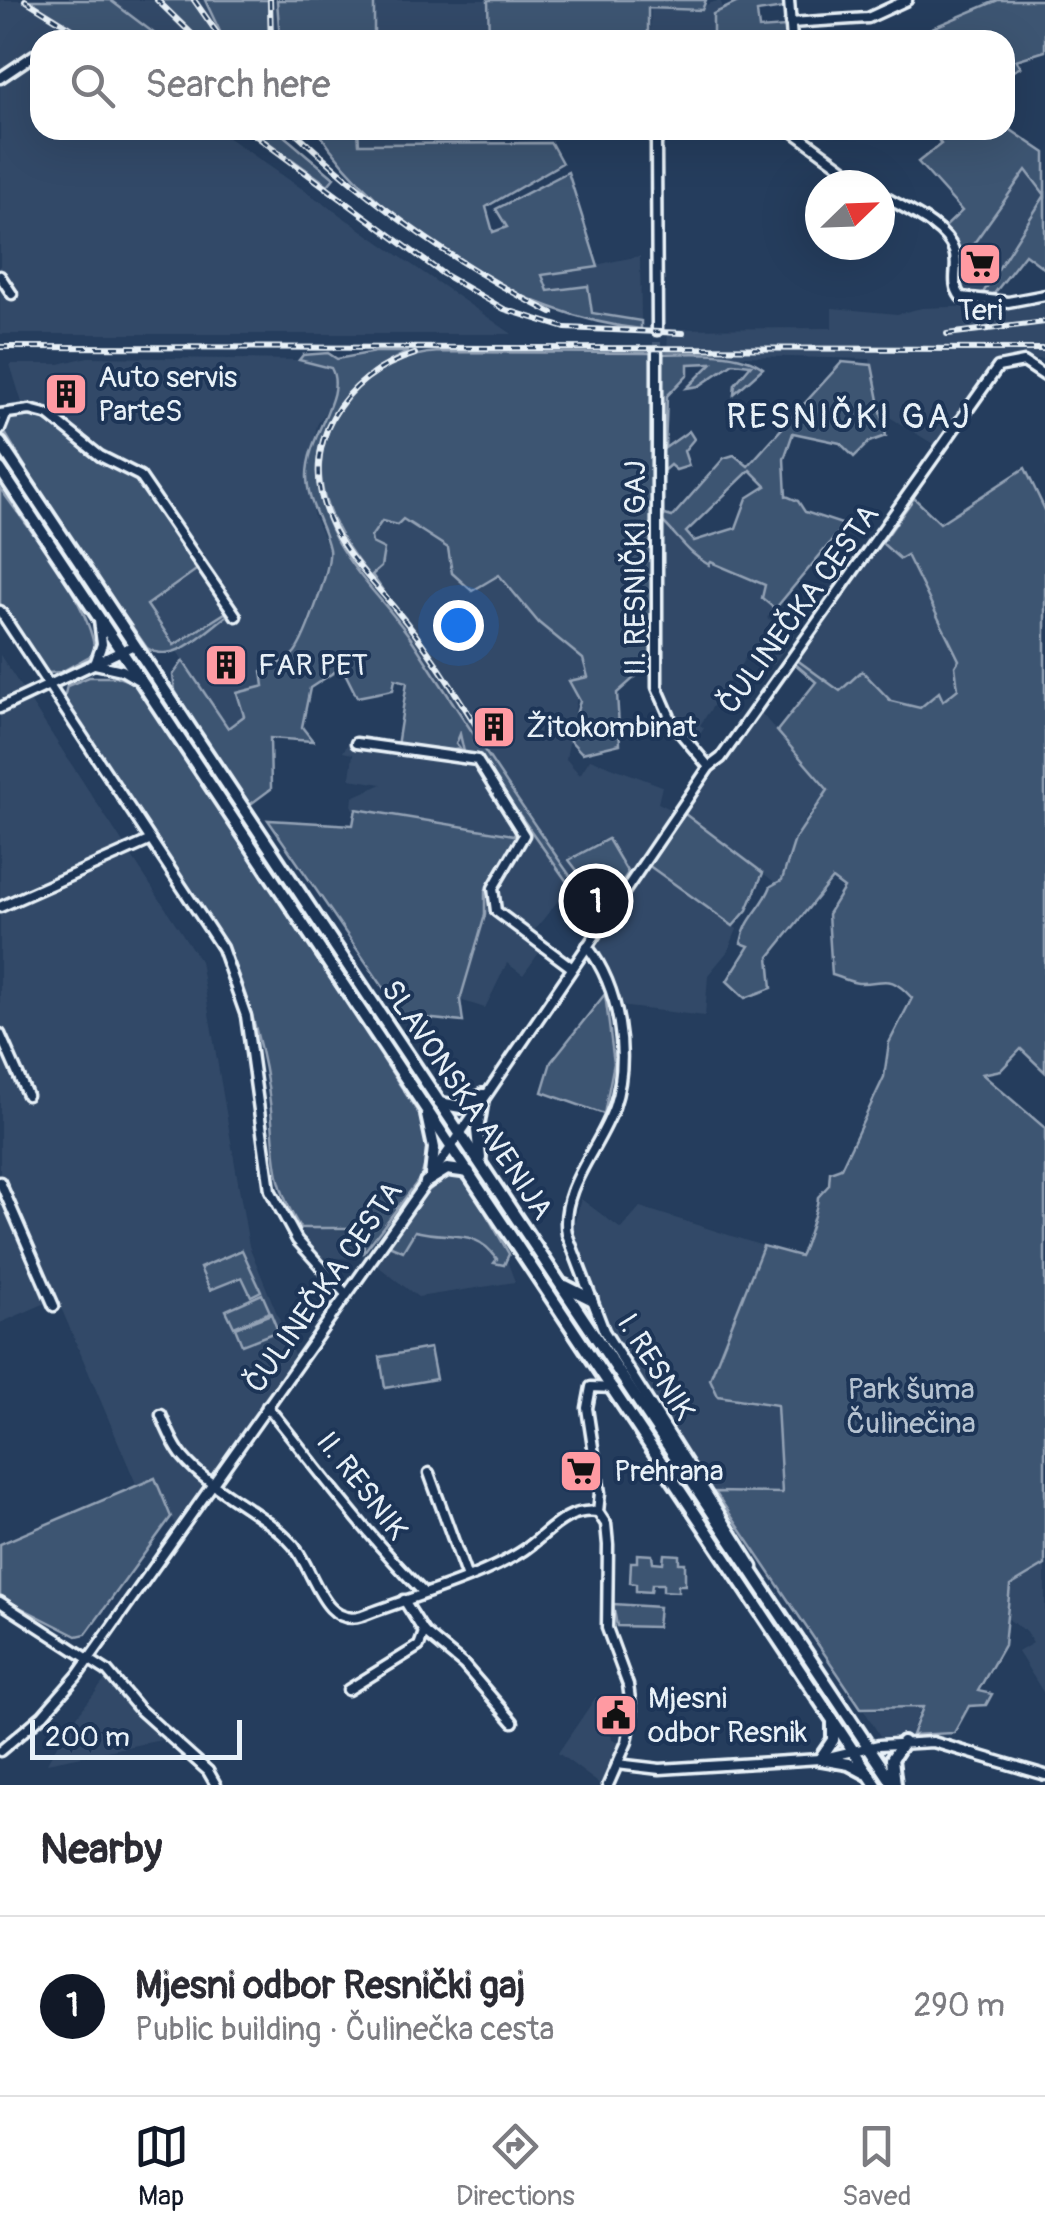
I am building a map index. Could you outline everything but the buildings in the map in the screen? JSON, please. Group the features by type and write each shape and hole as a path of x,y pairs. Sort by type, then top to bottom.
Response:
{"main road":[{"name":"SLAVONSKA AVENIJA","path":"0,438 127,648 460,1134 894,1785"},
{"name":"SLAVONSKA AVENIJA","path":"0,469 99,619 127,648 142,684 873,1780"},
{"path":"439,1103 461,1106 483,1096 478,1152 487,1176"},
{"path":"424,1104 432,1133 428,1178"},
{"path":"428,1178 447,1169 470,1172"},
{"path":"559,1282 591,1298"},
{"path":"833,1720 833,1740 820,1759 848,1764 873,1780"},
{"path":"894,1785 892,1758 903,1742"}],"street":[{"path":"789,0 791,30"},
{"path":"790,24 868,18 907,0"},
{"path":"0,78 30,58"},
{"path":"656,330 658,140"},
{"path":"805,140 846,170"},
{"path":"895,204 947,239 956,256 956,292 971,301 1008,302 1045,294"},
{"path":"0,276 12,294"},
{"name":"II. RESNIČKI GAJ","path":"657,352 657,687 672,724 709,767"},
{"name":"ČULINEČKA CESTA","path":"0,1751 51,1707 88,1659 452,1146 709,767 723,755 998,366 1024,362 1045,376"},
{"path":"0,438 3,414 30,410 48,415 100,456 140,476 236,616"},
{"path":"0,611 232,970 251,1048 264,1166 277,1208 297,1240 345,1293"},
{"path":"95,664 102,644 99,619"},
{"path":"0,708 127,648"},
{"path":"95,664 122,670 142,684"},
{"path":"356,743 478,760 524,835 494,888 496,911 571,968"},
{"path":"0,907 151,840"},
{"name":"I. RESNIK","path":"586,946 612,995 620,1045 614,1108 585,1164 565,1220 604,1332 750,1559 754,1576"},
{"path":"0,1034 27,1095"},
{"path":"0,1182 54,1306"},
{"path":"608,1785 630,1735 632,1706 607,1628 608,1544 606,1524 598,1512 600,1493 587,1408 591,1387 613,1388"},
{"name":"II. RESNIK","path":"267,1406 308,1452 370,1538 424,1592"},
{"path":"160,1415 186,1461 289,1541 338,1617 353,1619 424,1592 526,1550 561,1520 582,1512 598,1512"},
{"name":"II. RESNIK","path":"429,1473 466,1575"},
{"path":"404,1600 424,1632 464,1666 514,1722"},
{"path":"0,1602 107,1671 139,1709 208,1771 216,1785"},
{"path":"348,1690 419,1646 424,1632"},
{"path":"618,1764 638,1769 820,1759 903,1742 946,1744 1045,1775"}],"shaded area":[{"path":"0,0 23,0 67,30 30,30 30,140 231,140 512,334 0,334"},
{"path":"110,0 277,0 279,30 150,30"},
{"path":"374,0 488,0 489,30 374,30"},
{"path":"720,0 723,8 712,13 712,30 650,30 651,4 706,5"},
{"path":"359,140 492,143 359,144"},
{"path":"1027,169 1045,195 981,296 968,295 960,289 959,258"},
{"path":"640,256 641,321 592,313 548,292 541,276"},
{"path":"1045,304 1045,359 1001,358 935,445 878,410 870,359 667,354 668,329 832,328 832,308 897,314 922,308"},
{"path":"88,357 299,360 332,368 338,380 338,392 317,425 307,477 313,514 329,551 319,592 295,653 269,668 264,686 248,693 244,716 228,728 177,651 227,615 174,645 147,605 205,564 192,541 141,472 107,456 44,407 23,406 10,364 59,364"},
{"path":"402,519 448,548 452,573 498,574 539,623 584,659 588,678 578,691 566,759 580,775 590,759 662,786 658,803 672,810 628,873 608,840 600,840 570,859 579,873 573,880 384,603 390,596 372,575 371,537 377,524"},
{"path":"661,520 711,562 766,585 763,598 775,609 767,618 795,634 773,665 748,654 700,725 704,728 695,742 671,710 662,679"},
{"path":"882,543 900,559 906,554 959,661 955,666 959,689 943,701 938,693 921,708 891,701 862,671 840,692 797,660"},
{"path":"0,655 200,961 249,1246 294,1355 176,1527 155,1478 137,1486 57,1298 0,1323"},
{"path":"760,712 828,790 806,818 782,880 776,883 685,814"},
{"path":"459,732 570,886 532,933 541,950 523,975 507,963 485,1008 460,1000 485,915 485,891 498,871 352,808 353,797 382,784 350,779 353,754 343,752 351,738 458,749"},
{"path":"648,865 737,929 728,951 708,975 705,1016 619,1006 597,951 599,941"},
{"path":"440,1183 506,1258 515,1282 418,1297 374,1263"},
{"path":"581,1199 621,1229 640,1207 763,1246 710,1379 718,1396 777,1405 782,1494 707,1493 599,1329 581,1290 561,1232 573,1229"},
{"path":"311,1228 360,1232 355,1259 316,1257 299,1232"},
{"path":"1045,1565 1045,1695 1018,1652 1033,1643 1025,1631 1004,1616 1010,1586"},
{"path":"105,1680 161,1740 47,1763 63,1734"},
{"path":"596,1697 608,1713 612,1740 620,1743 601,1785 558,1753"},
{"path":"920,1708 910,1736 882,1739 864,1710"}],"green space":[{"path":"29,0 110,0 150,30 78,30"},
{"path":"159,0 193,0 214,30 190,30"},
{"path":"205,0 268,0 269,30 219,30"},
{"path":"277,0 374,0 374,30 279,30"},
{"path":"488,0 706,0 702,10 648,8 648,30 489,30"},
{"path":"742,0 783,0 784,8 757,12 759,29 785,30 713,30 713,14"},
{"path":"998,0 1045,0 1045,51 1016,60 1021,67 1015,70 1015,30 928,30"},
{"path":"1015,133 1045,153 1045,195 1026,170 962,260 945,227 962,211 918,162 941,144 938,140 1015,140"},
{"path":"265,140 289,140 334,178 328,185"},
{"path":"325,140 359,140 359,144 551,143 562,163 486,207 493,232 507,227 496,209 568,172 598,267 542,275 548,291 588,286 592,313 641,321 641,329 549,307 504,287 417,233 345,166"},
{"path":"1045,195 1045,269 1025,254 993,295 981,296"},
{"path":"375,352 408,352 356,386 325,431 318,456 324,513 346,557 416,646 573,880 570,886 480,759 464,752 460,734 456,744 460,749 397,746 407,682 395,679 393,690 357,697 342,667 310,688 302,727 313,741 270,738 271,789 248,806 175,691 173,675 183,661 228,728 244,716 237,693 264,686 262,671 295,652 317,602 329,558 307,476 335,379 331,368 299,360 303,355 328,353 337,359"},
{"path":"439,352 651,353 651,663 617,693 620,744 582,753 569,739 580,701 569,681 588,677 583,659 539,623 499,575 472,591 452,573 448,548 403,519 397,525 382,521 371,537 372,543 384,549 381,567 372,575 389,599 350,550 335,524 321,472 324,445 335,417 356,390 383,368"},
{"path":"661,354 729,355 763,368 734,394 735,384 751,365 733,363 699,386 687,388 712,363 688,364 688,374 667,396 665,448 689,431 694,439 684,451 689,466 676,470 670,465 663,471"},
{"path":"842,362 872,365 886,436 869,442 854,457 840,443 793,433 784,459 786,496 798,501 805,512 845,525 775,609 762,598 765,585 701,560 661,520 665,515 672,517 724,458 734,455 748,466","holes":["750,470 766,486 747,498 736,528 694,541 686,532"]},
{"path":"36,416 63,430 96,459 135,477 199,568 147,605 174,645 225,613 228,615 178,650 168,653 147,648 56,518 5,433 10,417"},
{"name":"Park šuma Čulinečina","path":"1025,468 1045,510 1045,1072 1021,1049 1001,1070 982,1074 1045,1128 1045,1565 1010,1586 1004,1645 978,1691 992,1694 986,1705 969,1706 954,1733 912,1735 923,1707 861,1708 715,1492 782,1493 777,1405 718,1396 710,1379 763,1246 800,1256 818,1197 829,1185 830,1172 841,1168 884,1077 889,1043 912,998 892,982 858,983 832,975 828,914 844,888 832,879 769,957 772,988 745,998 727,981 749,946 741,943 746,927 771,886 782,880 795,839 828,790 777,731 816,682 794,663 797,660 840,691 862,671 891,701 920,708 939,692 943,701 958,689 955,666 959,660 907,555 900,559 882,543 914,498 940,523"},
{"path":"0,488 71,589 91,633 95,653 61,672 48,673 0,604"},
{"path":"89,677 118,677 137,684 423,1120 430,1148 421,1177 364,1252 363,1228 300,1228 291,1212 277,1170 265,1068 242,984 226,945 64,698 67,686"},
{"path":"356,809 520,836 485,891 485,915 460,1000 463,1022 403,1016 268,820 353,825"},
{"path":"685,814 763,873 747,910 733,926 648,865"},
{"path":"608,839 628,873 612,896 579,873 569,860"},
{"path":"605,994 614,1063 604,1114 542,1092 551,1062"},
{"path":"449,1173 465,1179 471,1187 509,1254 504,1265 494,1263 497,1259 480,1242 461,1236 415,1231 403,1251 391,1246 389,1239 418,1200"},
{"path":"242,1250 261,1291 251,1296 242,1277 210,1290 200,1268"},
{"path":"262,1294 270,1312 234,1327 226,1310"},
{"path":"271,1314 278,1331 242,1345 235,1328"},
{"path":"430,1348 436,1379 385,1388 380,1357"},
{"path":"155,1478 171,1517 86,1634 77,1636 0,1597 0,1544"},
{"path":"637,1554 652,1555 653,1562 663,1563 664,1554 679,1555 679,1563 685,1563 685,1585 678,1585 678,1592 663,1591 663,1584 652,1584 651,1592 636,1591 636,1584 630,1583 631,1562 637,1562"},
{"path":"613,1604 659,1607 657,1627 617,1626"}],"tunnel":[{"path":"657,330 657,353"}],"railway":[{"path":"25,0 74,30"},
{"path":"157,0 188,30"},
{"path":"194,0 215,30"},
{"path":"270,0 271,30"},
{"path":"262,140 443,274 504,309 565,328 683,333"},
{"path":"304,140 353,183 448,254 552,313"},
{"path":"947,334 1045,322"},
{"path":"0,347 1045,349"},
{"path":"415,354 367,378 333,417 323,440 319,465 321,492 329,519 343,544 419,639 479,730"}],"place":[{"name":"Teri","path":"980,264"},
{"name":"Auto servis ParteS","path":"66,394"},
{"name":"FAR PET","path":"226,665"},
{"name":"Žitokombinat","path":"494,727"},
{"name":"Mjesni odbor Resnički gaj","path":"596,901"},
{"name":"Prehrana","path":"581,1471"},
{"name":"Mjesni odbor Resnik","path":"616,1715"}],"district":[{"name":"RESNIČKI GAJ","path":"849,417"}]}
